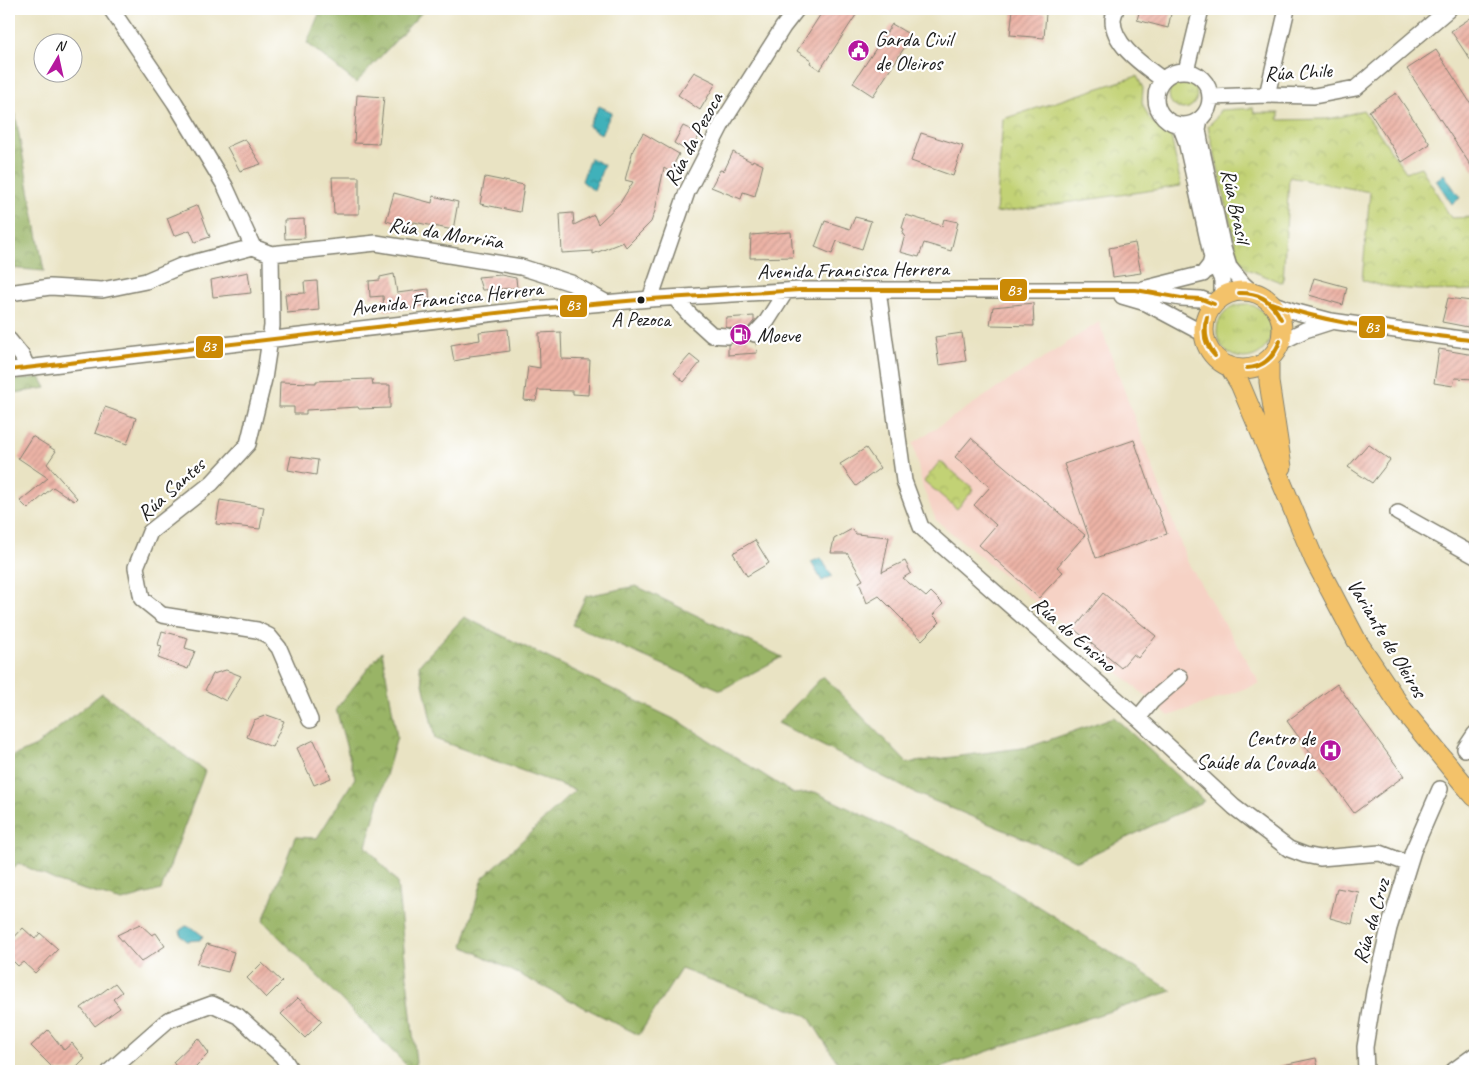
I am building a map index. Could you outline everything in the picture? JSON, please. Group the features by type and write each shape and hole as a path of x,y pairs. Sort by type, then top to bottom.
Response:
{"main road":[{"path":"1242,291 1253,292 1263,296 1278,311 1282,321 1283,332 1276,352 1269,360 1260,366 1250,369 1239,369 1220,361 1212,354 1204,334 1206,318 1218,301 1232,293 1242,291"},
{"name":"Variante de Oleiros","path":"1269,360 1269,382 1285,488"},
{"name":"Variante de Oleiros","path":"1229,366 1240,384 1314,559 1356,641 1403,710 1475,797"}],"street":[{"path":"9,293 50,287 102,290 146,281 181,266 253,247 225,186 176,103 111,9"},
{"name":"Rúa da Pezoca","path":"650,300 687,192 723,122 783,27 797,9"},
{"path":"1116,9 1113,21 1116,34 1124,48 1162,80"},
{"path":"1186,71 1201,9"},
{"path":"1267,95 1287,9"},
{"name":"Rúa Chile","path":"1210,97 1314,96 1356,88 1449,9"},
{"path":"1186,71 1200,77 1208,89 1210,97 1209,105 1200,119 1194,123 1180,125 1164,118 1156,103 1156,94 1162,80 1173,73 1186,71"},
{"name":"Rúa Brasil","path":"1200,119 1198,129 1200,141 1228,267 1253,292"},
{"name":"Rúa Brasil","path":"1180,125 1186,142 1212,258 1222,280 1218,301"},
{"name":"Rúa da Morriña","path":"253,247 270,254 376,243 521,267 571,283 607,303"},
{"path":"270,254 272,326 270,340"},
{"name":"Avenida Francisca Herrera","path":"1136,290 1203,274 1210,265 1212,258"},
{"name":"Avenida Francisca Herrera","path":"1102,289 1146,303 1204,334"},
{"name":"Avenida Francisca Herrera","path":"9,370 523,310 786,291 1102,289 1136,290 1181,298 1218,301"},
{"name":"Rúa do Ensino","path":"878,290 904,481 921,527 1138,718 1234,807 1289,849 1320,858 1380,853 1409,864"},
{"path":"755,334 767,321 786,291"},
{"path":"675,298 712,335 727,336"},
{"path":"1271,303 1292,311 1331,321 1475,341"},
{"path":"1281,342 1305,330 1331,321"},
{"path":"9,340 22,356 27,367"},
{"name":"Rúa Santes","path":"270,340 264,379 248,444 212,483 150,532 136,568 142,598 162,614 257,630 269,636 279,648 310,720"},
{"path":"1398,513 1475,556"},
{"path":"1138,718 1152,701 1180,677"},
{"path":"1465,749 1475,734"},
{"name":"Rúa da Cruz","path":"1366,1071 1365,1047 1374,992 1389,928 1413,851 1440,789"},
{"path":"110,1071 168,1020 212,1004 238,1016 282,1056 290,1071"},
{"path":"1453,1071 1475,1055"}],"shaded area":[{"path":"1099,322 1188,563 1260,683 1169,716 936,520 923,488 913,443"}],"green space":[{"path":"321,9 425,9 356,83 307,43"},
{"path":"1137,76 1143,88 1142,103 1149,118 1171,136 1181,186 996,213 1003,119"},
{"path":"1183,81 1193,85 1197,95 1193,105 1183,109 1173,105 1169,95 1173,85"},
{"path":"9,108 15,113 44,271 9,268"},
{"path":"1253,108 1254,113 1279,113 1279,120 1327,119 1363,110 1406,172 1421,167 1451,218 1475,217 1475,290 1404,289 1362,280 1370,192 1289,177 1283,283 1247,269 1238,255 1208,126 1216,118 1220,110"},
{"path":"1239,304 1249,304 1259,308 1267,316 1271,331 1267,346 1259,354 1249,358 1239,358 1229,354 1221,346 1217,336 1217,326 1221,316 1229,308"},
{"path":"40,377 46,388 9,394 9,381"},
{"path":"940,461 974,489 957,509 924,481"},
{"path":"636,586 782,657 721,690 572,625 586,596"},
{"path":"464,617 682,723 794,794 815,792 993,878 1172,991 932,1071 843,1071 808,1016 681,969 639,1035 463,946 483,878 575,790 435,739 419,665"},
{"path":"382,651 397,737 366,846 397,882 416,1063 411,1070 263,921 295,837 317,838 355,778 336,709"},
{"path":"823,676 907,763 1029,747 1114,717 1204,801 1078,861 915,793 778,723"},
{"path":"102,693 205,771 161,890 122,901 61,883 18,863 9,874 9,758 36,746"}],"water":[{"path":"599,106 612,112 601,134 588,126"},
{"path":"590,158 604,165 594,191 582,181"},
{"path":"1444,174 1460,198 1452,204 1436,180"},
{"path":"821,558 832,576 822,581 811,562"},
{"path":"186,926 193,928 203,936 200,940 187,941 181,936 180,930"}],"building":[{"path":"824,9 860,9 820,70 810,63 811,60 797,51"},
{"path":"1013,9 1046,13 1044,38 1010,35"},
{"path":"1140,9 1172,9 1168,28 1137,20"},
{"path":"1475,15 1475,67 1451,31"},
{"path":"892,24 912,36 873,96 853,83"},
{"path":"1436,50 1475,110 1475,172 1407,69"},
{"path":"694,72 716,83 700,110 678,95"},
{"path":"1396,93 1430,144 1402,162 1369,111"},
{"path":"357,95 384,97 379,144 354,143"},
{"path":"683,126 700,134 690,153 674,143"},
{"path":"643,133 679,154 670,172 664,168 651,222 626,247 623,242 593,254 593,251 562,253 560,214 573,213 574,225 594,215 598,224 620,203 633,182 625,180 633,150"},
{"path":"921,133 963,146 953,176 911,161"},
{"path":"245,139 261,164 240,171 227,147"},
{"path":"733,152 752,162 753,160 763,165 755,196 743,192 741,199 711,187 720,170 724,171"},
{"path":"332,177 359,177 359,214 334,214"},
{"path":"485,177 524,185 520,212 480,204"},
{"path":"394,193 432,203 433,196 458,202 453,230 414,222 413,228 386,221"},
{"path":"198,205 210,237 195,242 190,230 174,236 167,218"},
{"path":"906,215 942,226 944,219 958,222 951,251 924,243 919,257 900,252 905,235 902,234 904,229 902,228"},
{"path":"855,217 871,221 862,249 837,241 832,254 815,247 825,221 850,229"},
{"path":"304,219 305,238 285,239 284,220"},
{"path":"791,232 793,257 750,258 751,235"},
{"path":"1135,243 1141,273 1113,277 1109,248"},
{"path":"248,272 251,293 213,297 211,280"},
{"path":"394,274 397,293 429,289 430,306 384,311 383,296 370,297 369,281 380,280 380,277"},
{"path":"501,275 516,278 517,288 482,290 478,277"},
{"path":"1314,278 1347,287 1343,305 1309,295"},
{"path":"317,281 319,310 287,313 285,294 305,293 304,282"},
{"path":"1448,298 1471,301 1468,327 1442,322"},
{"path":"1033,303 1034,326 990,325 993,307"},
{"name":"Moeve","path":"754,316 754,321 748,328 746,336 749,341 756,343 757,353 728,355 728,345 734,342 736,336 733,329 726,327 726,318"},
{"path":"508,329 510,351 470,356 470,358 454,361 451,345 480,340 479,332"},
{"path":"561,332 562,359 590,360 588,395 573,394 573,391 538,390 536,401 524,400 528,366 540,368 539,333"},
{"path":"962,333 966,361 939,365 935,337"},
{"path":"1439,349 1475,354 1475,379 1455,378 1453,386 1434,383"},
{"path":"690,355 700,363 684,382 674,373"},
{"path":"372,379 373,385 390,385 390,408 359,409 358,407 306,410 306,414 294,414 294,407 279,407 280,382 316,383 316,381"},
{"path":"105,407 136,418 127,444 95,433"},
{"path":"32,436 56,451 47,464 77,498 74,501 53,487 28,509 20,501 48,478 18,458"},
{"path":"971,438 1085,535 1057,567 1063,572 1039,598 979,545 996,525 974,505 990,487 955,457"},
{"path":"1134,440 1167,534 1096,558 1064,464"},
{"path":"1368,444 1390,460 1372,483 1348,467"},
{"path":"866,448 880,468 856,486 840,464"},
{"path":"291,456 318,460 316,475 288,470"},
{"path":"220,500 264,507 260,529 216,524"},
{"path":"852,529 856,534 889,537 882,572 905,561 911,573 903,578 926,597 931,592 943,604 933,615 940,622 922,640 879,596 867,603 859,582 863,580 847,553 831,553 834,539"},
{"path":"755,540 769,563 747,576 733,553"},
{"path":"1103,593 1156,636 1138,658 1133,654 1121,668 1074,629"},
{"path":"162,631 188,638 185,648 195,651 188,669 158,658 162,646 158,645"},
{"path":"226,670 241,676 226,701 205,690 213,674"},
{"name":"Centro de Saúde da Covada","path":"1337,684 1404,776 1354,813 1287,721"},
{"path":"267,715 284,721 272,747 247,737 254,720"},
{"path":"314,740 331,778 314,785 297,748"},
{"path":"1337,888 1359,892 1352,924 1330,918"},
{"path":"140,924 152,935 156,933 165,946 141,962 117,935"},
{"path":"23,928 35,939 40,933 58,949 35,973 23,962 18,966 9,957 9,943"},
{"path":"207,944 234,952 228,972 196,964"},
{"path":"262,963 282,982 266,998 247,978"},
{"path":"115,983 122,992 113,999 120,1008 95,1026 81,1008"},
{"path":"298,998 322,1021 305,1038 281,1014"},
{"path":"48,1030 64,1050 72,1043 85,1059 73,1071 56,1071 31,1046"},
{"path":"198,1038 209,1053 191,1071 179,1071 173,1062"},
{"path":"1316,1058 1319,1071 1279,1071 1278,1066"}],"tunnel":[{"path":"727,336 737,337 755,334"}],"transit line":[{"name":"B3","path":"9,370 523,310 650,299 800,290 1136,290 1181,298 1201,299 1214,304"},
{"name":"B3","path":"1239,293 1247,293 1264,299 1273,307 1281,319"},
{"name":"B3","path":"1239,293 1253,294 1265,299 1274,307 1281,319"},
{"name":"B3","path":"1271,303 1321,318 1346,323 1475,341"},
{"name":"B3","path":"1207,317 1206,338 1215,356"},
{"name":"B3","path":"1207,317 1205,328 1206,343 1215,356"},
{"name":"B3","path":"1247,368 1258,366 1268,360 1280,341"},
{"name":"B3","path":"1247,368 1259,366 1268,360 1275,352 1280,341"}],"place":[{"name":"Garda Civil de Oleiros","path":"859,51"},
{"name":"A Pezoca","path":"641,300"},
{"name":"Moeve","path":"741,335"},
{"name":"Centro de Saúde da Covada","path":"1331,750"}]}
